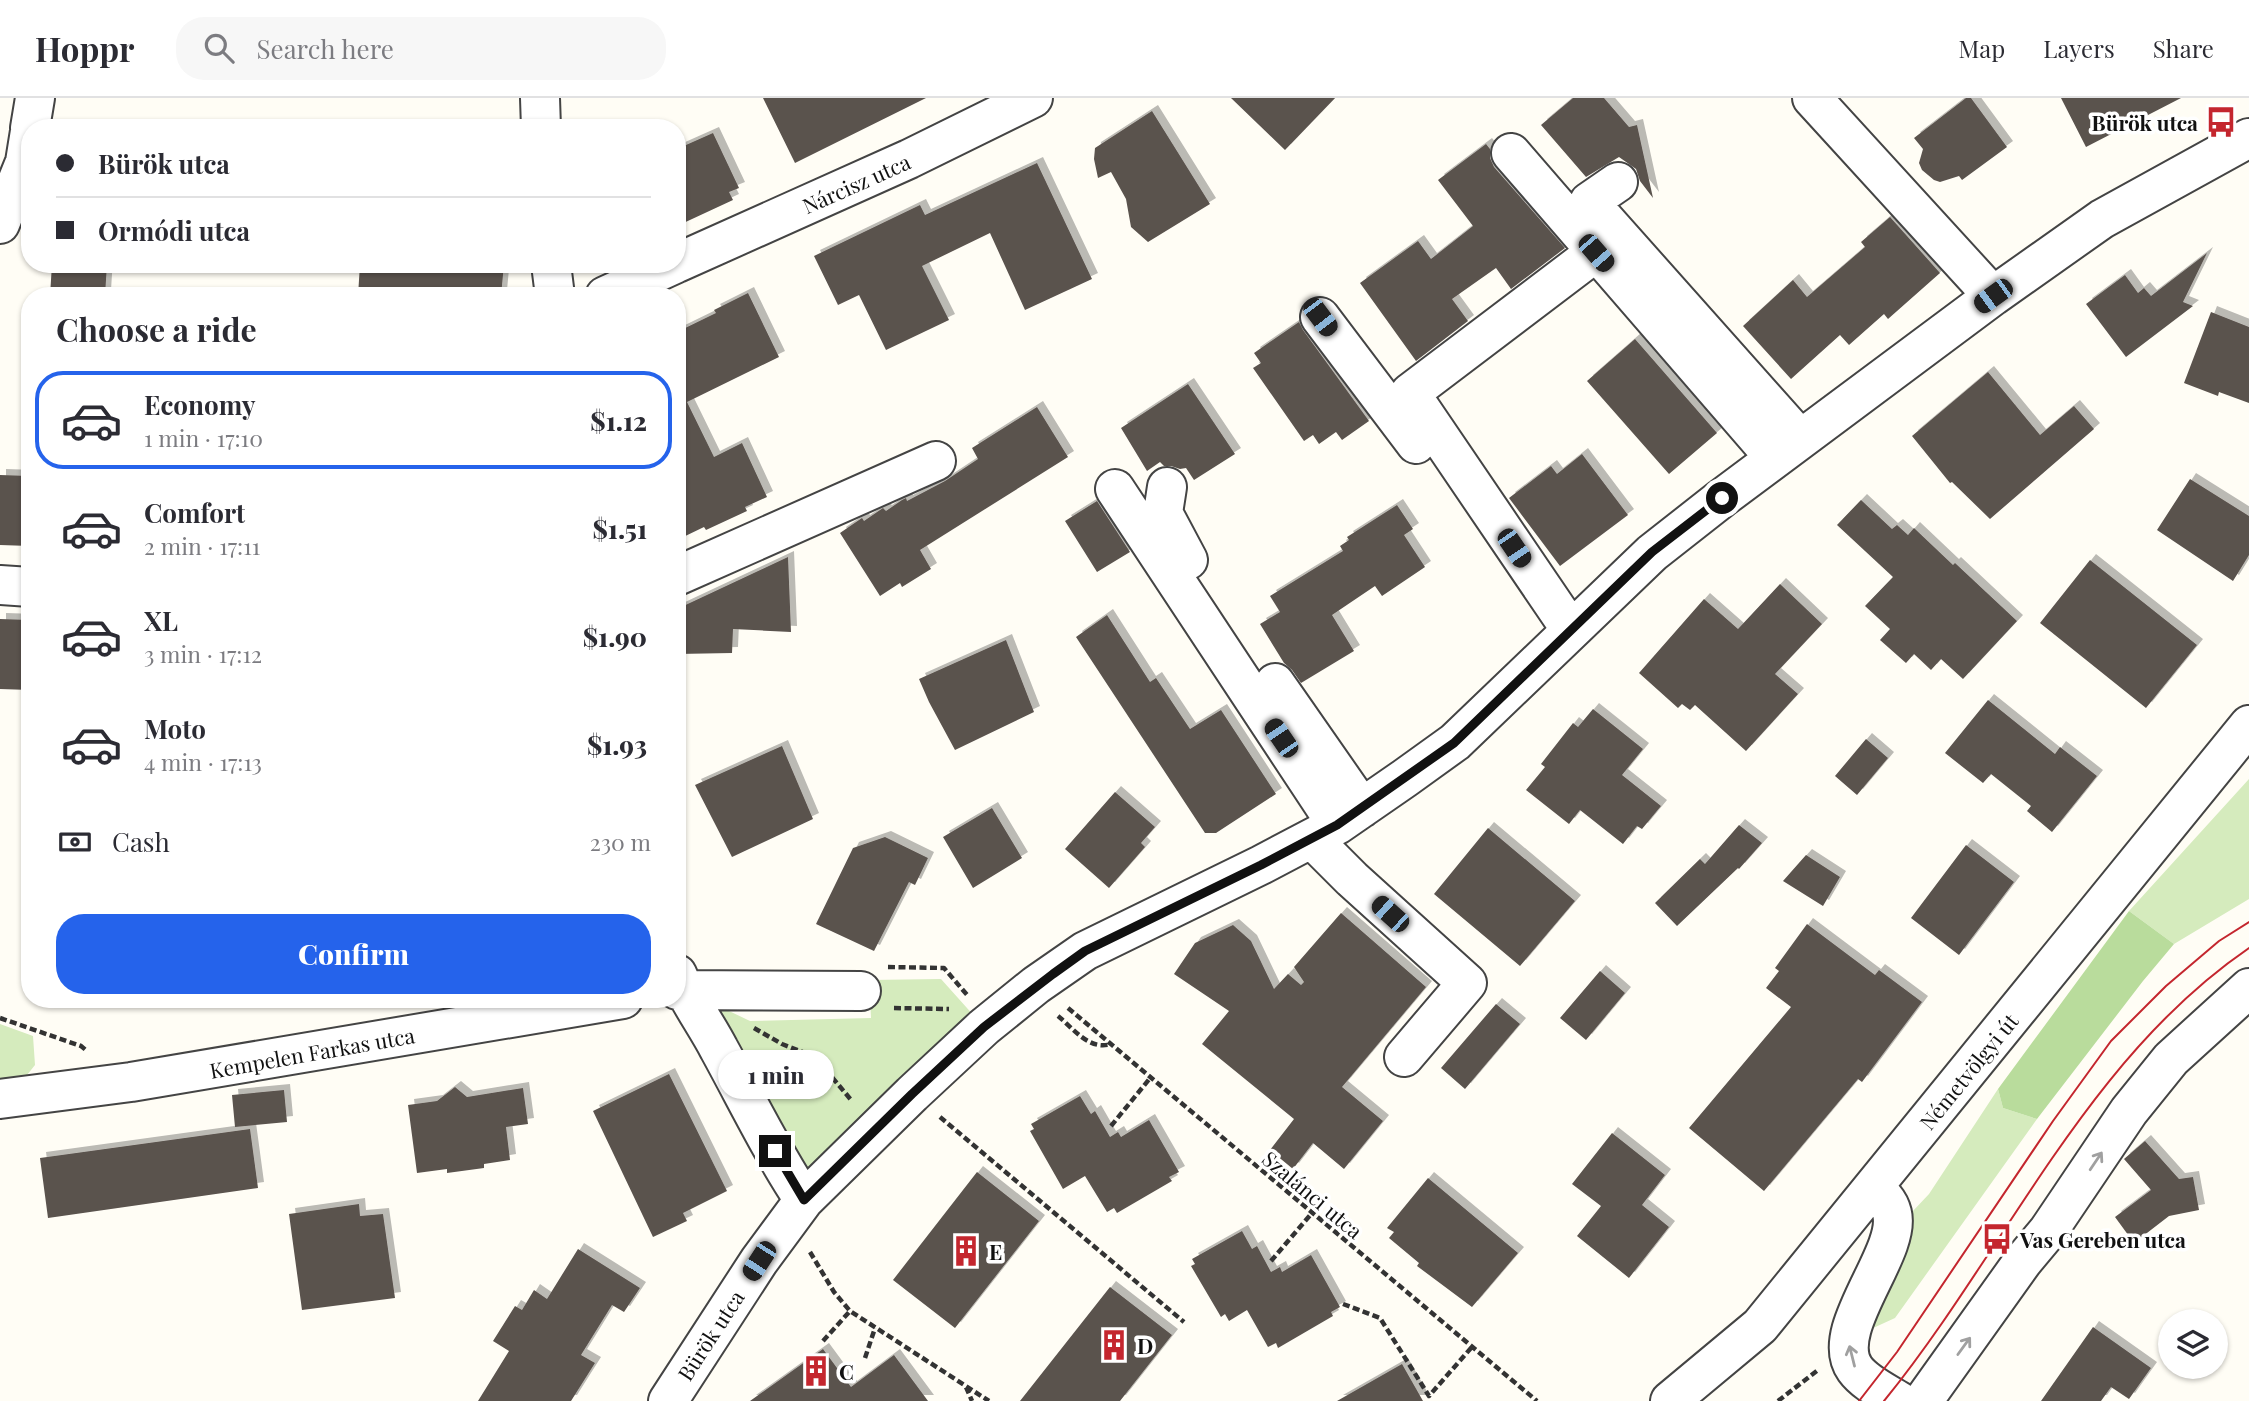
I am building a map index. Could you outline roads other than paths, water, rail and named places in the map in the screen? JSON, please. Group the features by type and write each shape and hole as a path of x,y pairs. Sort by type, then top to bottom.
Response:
{"street":[{"path":"32,119 35,98"},
{"path":"540,98 541,119"},
{"name":"Nárcisz utca","path":"686,259 909,159 1033,98"},
{"path":"1812,98 1993,296"},
{"name":"Bürök utca","path":"668,1401 759,1261 796,1210 912,1094 984,1027 1036,985 1085,951 1337,824 1454,743 1652,552 1993,296 2102,219 2249,138"},
{"path":"1511,153 1596,253 1788,449"},
{"path":"0,224 21,172"},
{"path":"1618,182 1589,202 1788,449"},
{"path":"1564,636 1410,393 1596,253"},
{"name":"Nárcisz utca","path":"625,287 656,273"},
{"path":"1320,317 1564,636"},
{"path":"686,572 936,461"},
{"path":"1167,487 1163,513 1337,824 1352,879 1467,983 1404,1057"},
{"path":"1115,489 1337,824"},
{"path":"0,586 21,587"},
{"name":"Németvölgyi út","path":"1670,1401 1760,1326 2247,730"},
{"path":"686,984 861,990"},
{"path":"1923,1401 2048,1231 2129,1111 2171,1059 2249,988"},
{"path":"686,994 701,1015 787,1173 796,1210"},
{"name":"Kempelen Farkas utca","path":"0,1099 131,1082 570,1008"},
{"path":"1873,1188 1887,1200 1893,1224 1889,1241 1856,1316 1847,1349 1855,1370 1899,1401"}],"tram line":[{"path":"1859,1401 1897,1352 2053,1121 2111,1041 2166,986 2219,941 2249,922"},
{"path":"1884,1401 1928,1343 2094,1101 2140,1045 2191,993 2249,948"}],"place":[{"name":"Bürök utca","path":"2221,122"},
{"name":"Vas Gereben utca","path":"1997,1239"},
{"name":"E","path":"966,1251"},
{"name":"D","path":"1114,1345"},
{"name":"C","path":"816,1371"}]}
